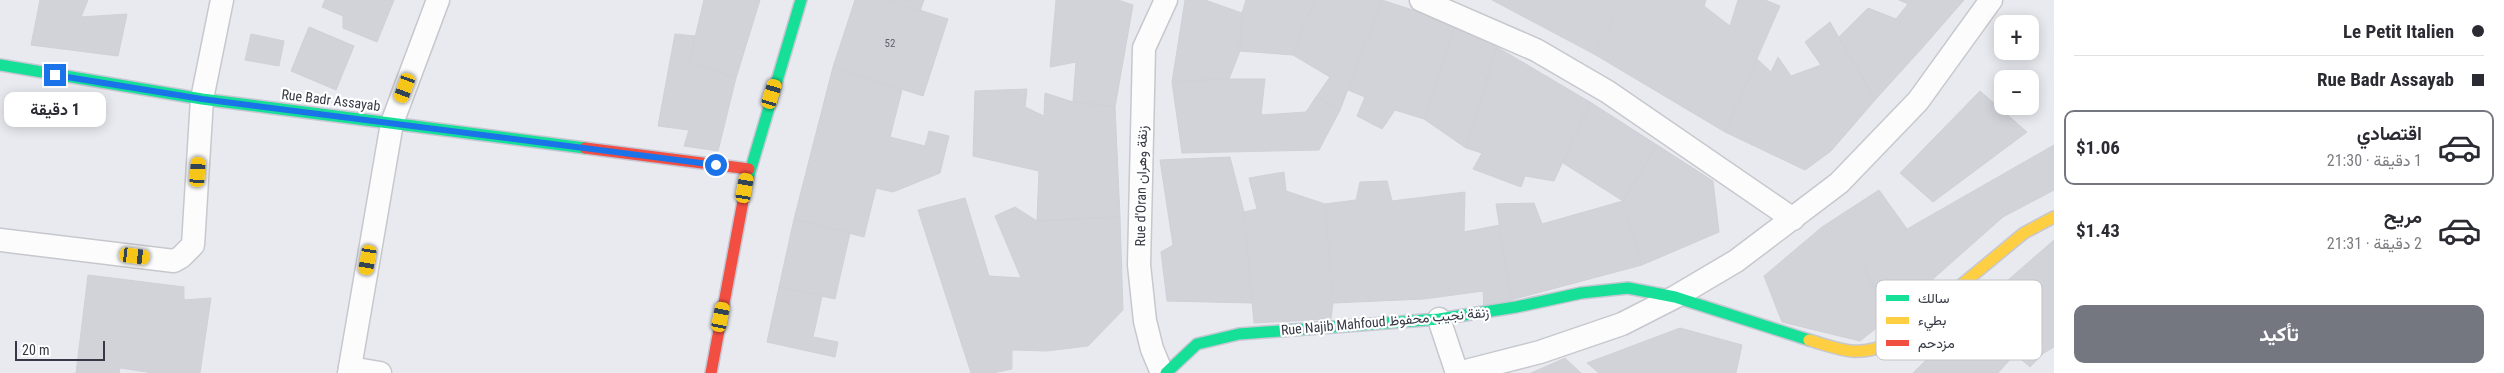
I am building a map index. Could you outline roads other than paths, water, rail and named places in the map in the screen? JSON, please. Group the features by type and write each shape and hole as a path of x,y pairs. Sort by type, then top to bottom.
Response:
{"street":[{"path":"0,240 174,261 180,258 193,245 202,99 222,0"},
{"path":"380,373 349,370 392,123 438,0"},
{"path":"711,373 749,169 802,0"},
{"name":"Rue d'Oran زنقة وهران","path":"1164,373 1152,349 1145,321 1139,265 1144,48 1166,0"},
{"path":"1421,0 1536,50 1608,92 1793,219"},
{"path":"1439,318 1457,373 1572,342 1622,324 1675,297 1736,261 1839,183 1918,101 1991,0"},
{"name":"Rue Badr Assayab","path":"0,66 202,99 749,169"},
{"name":"Rue Najib Mahfoud زنقة نجيب محفوظ","path":"1968,280 2024,233 2054,217"},
{"name":"Rue Najib Mahfoud زنقة نجيب محفوظ","path":"1164,373 1197,344 1222,337 1439,318 1516,307 1581,293 1628,288 1675,297 1747,322 1845,351 1871,352 1876,350"}]}
